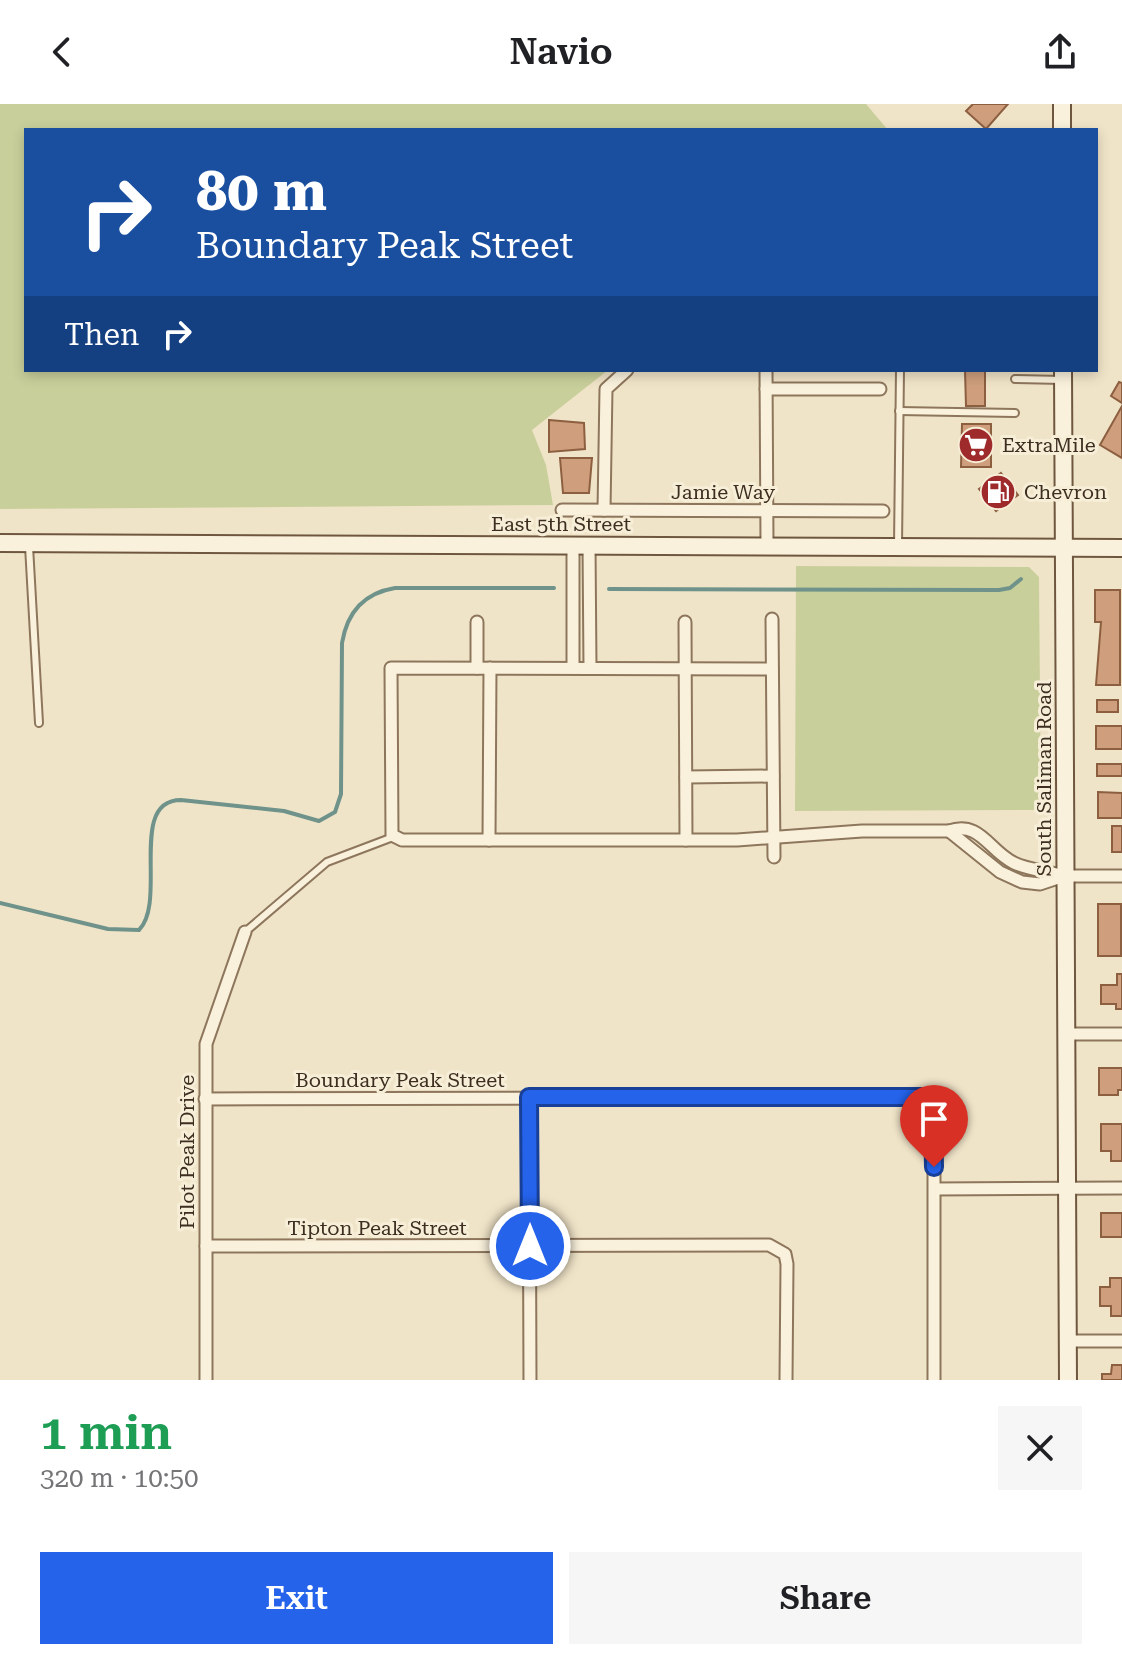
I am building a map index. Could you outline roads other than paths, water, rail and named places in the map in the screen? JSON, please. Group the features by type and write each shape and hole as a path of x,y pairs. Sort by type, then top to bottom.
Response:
{"main road":[{"path":"1062,104 1062,128"},
{"name":"South Saliman Road","path":"1063,375 1068,1380"},
{"name":"East 5th Street","path":"0,543 767,544 1122,548"}],"street":[{"path":"604,510 606,389 625,372"},
{"path":"766,372 767,544"},
{"path":"766,389 880,389"},
{"name":"Jamie Way","path":"562,510 883,511"},
{"path":"573,668 581,544"},
{"path":"581,544 590,668"},
{"path":"772,619 774,857"},
{"path":"477,622 483,668 489,840"},
{"path":"685,622 686,840"},
{"path":"772,669 391,668 393,837 402,840 686,840 969,828 1019,865 1064,876 1122,876"},
{"path":"686,777 773,776"},
{"path":"949,831 1000,872 1022,882 1040,884 1064,876"},
{"name":"Pilot Peak Drive","path":"206,1380 205,1099 209,1029 245,932"},
{"path":"1066,1034 1122,1034"},
{"name":"Boundary Peak Street","path":"205,1099 910,1095 931,1101 935,1189"},
{"path":"529,1097 530,1380"},
{"path":"934,1380 935,1189 1122,1188"},
{"name":"Tipton Peak Street","path":"206,1246 769,1245 785,1254 786,1380"},
{"path":"1067,1341 1122,1341"}],"lane":[{"path":"898,546 900,372"},
{"path":"1015,379 1063,375"},
{"path":"899,411 1015,413"},
{"path":"29,543 39,723"},
{"path":"573,631 589,631"},
{"path":"245,932 327,862 393,837"},
{"path":"980,854 990,844"}],"waterway":[{"path":"609,589 999,590 1010,588 1021,579"},
{"path":"0,903 108,929 139,930 147,916 150,897 152,833 156,816 165,804 181,800 284,811 319,821 335,812 341,794 342,643 348,622 366,600 374,594 395,588 554,588"}],"place":[{"name":"ExtraMile","path":"976,445"},
{"name":"Chevron","path":"998,492"}]}
